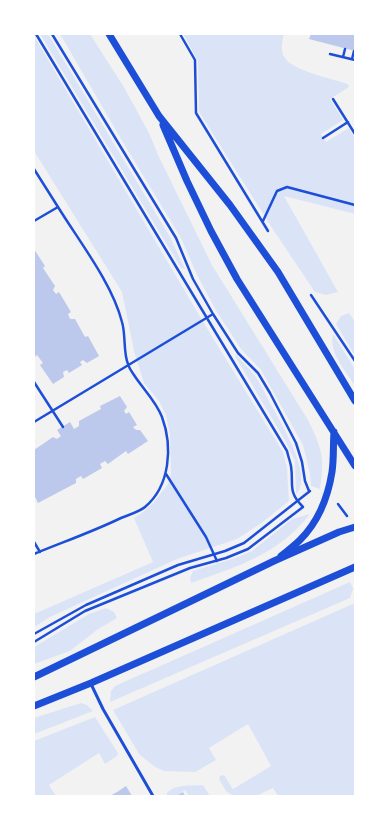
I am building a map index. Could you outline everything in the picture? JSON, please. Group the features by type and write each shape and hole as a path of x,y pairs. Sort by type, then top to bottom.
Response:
{"street":[{"path":"109,34 159,116 230,205 278,272 355,401"},
{"path":"159,116 190,188 237,279 355,466"},
{"path":"274,561 300,540 319,513 326,498 332,470 334,432"},
{"path":"34,677 274,561 339,532 354,528"},
{"path":"34,706 91,683 355,567"}],"lane":[{"path":"91,683 103,709 153,796"}],"path":[{"path":"36,34 287,451 291,467 292,493 297,501 303,507 307,508"},
{"path":"52,34 176,238 193,279 213,314 238,353 258,373 280,410 296,443 302,462 305,481 309,491 335,502 349,518 354,528"},
{"path":"180,34 195,60 196,113 271,234"},
{"path":"343,57 345,49"},
{"path":"330,54 353,60 354,51"},
{"path":"333,99 355,134"},
{"path":"323,138 348,122"},
{"path":"34,169 110,289 122,323 128,364 139,383 153,399 163,419 168,441 166,473 162,486 156,495 144,507 101,528 34,554"},
{"path":"262,221 278,191 287,187 355,205"},
{"path":"34,221 58,207"},
{"path":"308,291 355,361"},
{"path":"34,422 213,314"},
{"path":"34,382 63,427"},
{"path":"166,473 206,537 217,561"},
{"path":"34,634 86,605 178,565 214,554 244,542 309,491"},
{"path":"34,642 85,611 190,568 217,561 248,549 303,507"},
{"path":"34,542 40,552"}],"shaded area":[{"path":"40,34 48,34 170,237 185,269 181,268"},
{"path":"60,34 90,34 125,89 149,133 159,157 212,265 308,420 321,453 322,469 320,489 311,486 310,474 303,445 261,370 241,349 217,312 197,275 181,238"},
{"path":"183,34 284,34 282,52 289,63 304,71 348,84 349,87 330,99 343,120 321,134 326,142 349,128 355,139 355,214 284,196 338,292 326,295 315,292 274,231 199,112 198,61"},
{"path":"34,36 205,325 283,452 287,468 289,501 260,524 237,539 177,559 50,617 34,627 34,614 153,562 134,518 154,502 168,484 171,473 170,435 166,415 159,401 144,383 134,351 122,292 34,151"},
{"path":"349,313 355,322 355,356 336,324 341,316"},
{"path":"333,334 355,369 355,386 335,354 332,341"},
{"path":"236,355 253,373 259,382 294,448 301,475 301,486 296,494 295,461 286,442 235,356"},
{"path":"310,514 298,528 285,539 256,558 191,583 190,578 193,571 252,551 292,519"},
{"path":"350,582 353,589 350,598 110,702 111,691 115,686"},
{"path":"355,603 355,796 278,796 273,788 256,796 233,796 226,791 219,779 220,776 224,775 233,789 271,766 248,724 209,748 216,760 195,772 164,771 155,767 139,754 113,710"},
{"path":"106,608 114,612 117,618 97,630 70,651 34,664 34,647 89,614"},
{"path":"81,703 87,705 93,711 34,734 34,718"},
{"path":"95,717 118,753 117,756 105,764 99,753 49,785 56,796 34,796 34,741"},
{"path":"203,785 210,796 189,796 185,790 176,796 167,796 167,793 174,788"}],"building":[{"path":"311,34 355,34 355,51 309,39"},
{"path":"34,249 45,266 43,268 55,286 53,290 56,294 59,292 71,312 68,314 70,319 75,319 85,337 88,336 99,356 87,363 83,360 80,362 82,365 69,373 67,370 63,372 64,377 53,384 40,365 43,363 37,355 35,357 34,356"},
{"path":"120,396 127,407 124,411 126,414 129,412 137,425 133,427 136,430 140,430 148,441 128,454 126,451 108,464 105,461 100,464 102,468 83,479 81,476 76,479 76,483 38,503 34,495 34,450 53,437 57,439 61,436 57,430 70,422 74,429 79,426 79,421 101,409 100,406"},
{"path":"126,786 132,796 110,796 117,792"},
{"path":"183,792 185,796 176,796"}]}
